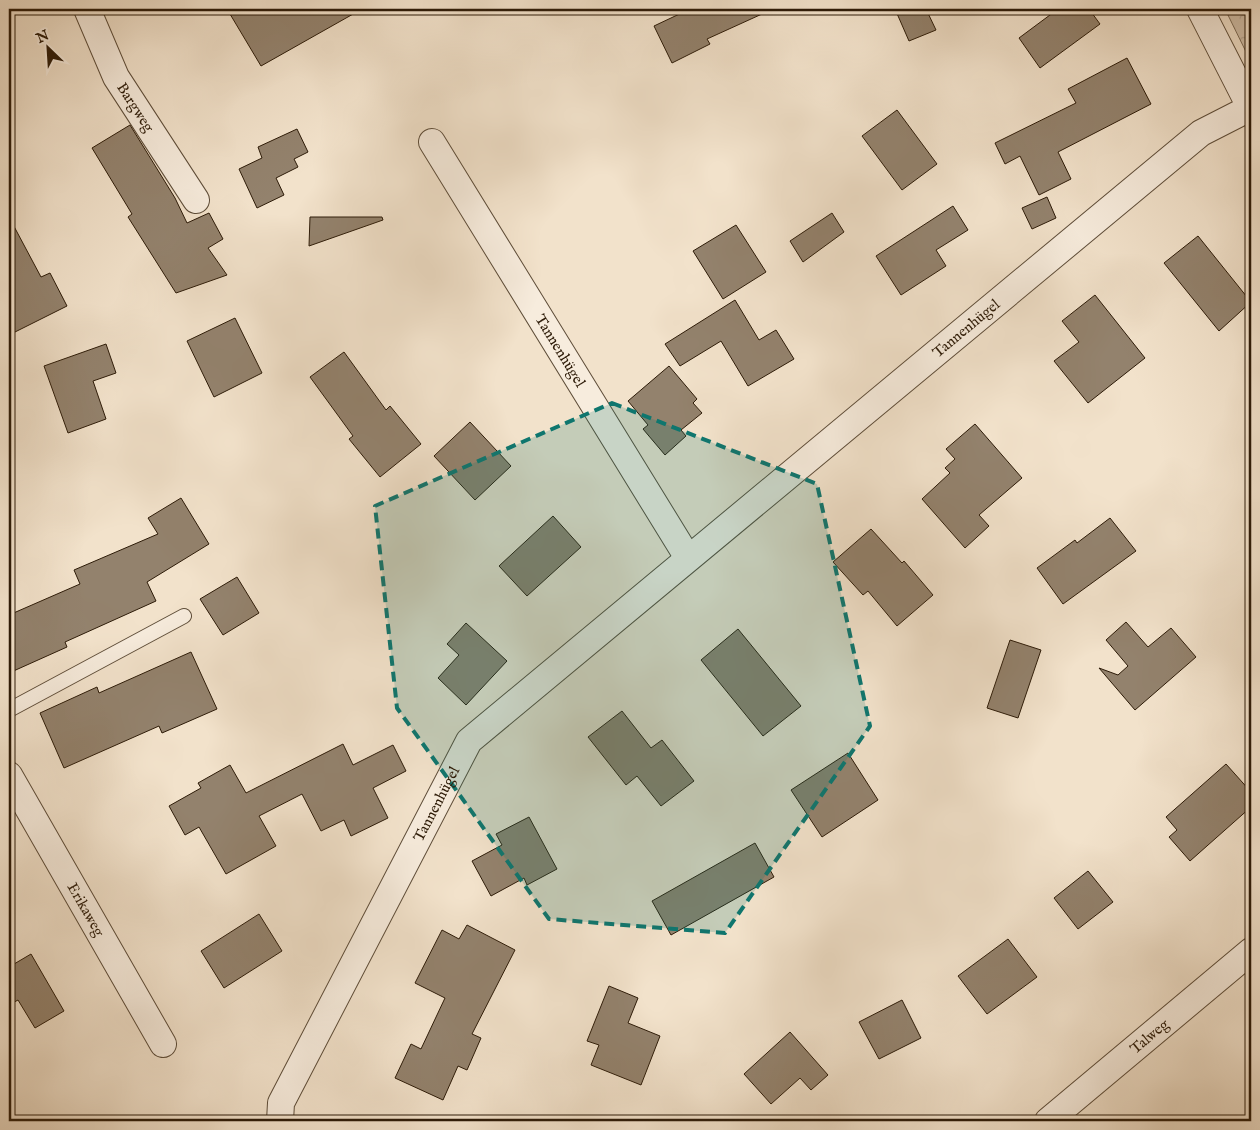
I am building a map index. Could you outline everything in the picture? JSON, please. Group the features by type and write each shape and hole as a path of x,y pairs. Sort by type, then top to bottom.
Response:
{"street":[{"name":"Bargweg","path":"87,9 116,77 196,200"},
{"path":"1200,9 1251,109"},
{"name":"Tannenhügel","path":"280,1121 281,1103 469,741 1201,132 1251,109"},
{"name":"Tannenhügel","path":"432,142 688,558"},
{"name":"Erikaweg","path":"9,775 163,1044"},
{"name":"Talweg","path":"1048,1121 1251,951"}],"lane":[{"path":"9,710 184,616"}],"highlighted area":[{"path":"612,403 817,484 870,726 725,933 549,919 397,708 375,506"}],"green space":[{"path":"1225,9 1251,9 1251,62"}],"building":[{"path":"227,9 362,9 261,66"},
{"path":"690,9 773,9 707,39 710,44 672,63 654,26"},
{"path":"895,9 926,9 936,30 909,41"},
{"path":"1058,9 1089,9 1100,24 1040,68 1019,38"},
{"path":"1127,58 1151,104 1058,152 1071,179 1039,195 1020,156 1005,164 995,143 1076,103 1068,89"},
{"path":"897,110 937,164 902,190 862,136"},
{"path":"130,125 175,198 187,223 209,213 223,239 208,248 227,275 176,293 128,217 132,214 92,148"},
{"path":"297,129 308,152 294,159 298,167 276,178 284,195 257,208 239,169 262,158 258,147"},
{"path":"1047,197 1056,218 1032,229 1022,208"},
{"path":"953,206 968,230 936,250 946,266 901,295 876,256"},
{"path":"832,213 844,232 803,262 790,241"},
{"path":"9,217 41,277 50,273 67,306 9,335"},
{"path":"310,217 382,217 383,220 309,246"},
{"path":"736,225 766,272 723,299 693,251"},
{"path":"1198,236 1251,302 1219,331 1164,263"},
{"path":"1095,295 1145,358 1088,403 1054,361 1079,342 1062,321"},
{"path":"735,300 759,340 776,330 794,359 748,386 721,341 680,366 665,344"},
{"path":"235,318 262,373 214,397 187,341"},
{"path":"106,344 116,373 93,381 106,419 68,433 44,366"},
{"path":"344,352 386,410 390,406 421,444 380,477 349,439 353,436 310,377"},
{"path":"669,366 697,399 693,403 702,413 681,430 686,436 665,455 643,429 648,425 628,401"},
{"path":"470,422 511,466 475,500 434,456"},
{"path":"975,424 1022,478 979,515 989,526 965,548 922,499 950,473 945,468 955,459 946,449"},
{"path":"181,498 209,544 147,582 156,601 65,642 67,647 9,673 9,615 80,584 74,570 158,534 148,518"},
{"path":"553,516 581,547 527,596 499,566"},
{"path":"1110,518 1136,551 1063,604 1037,568 1075,540 1077,543"},
{"path":"871,529 902,563 904,561 933,595 897,626 868,591 863,595 833,562"},
{"path":"237,577 259,613 223,635 200,599"},
{"path":"1126,622 1148,647 1171,628 1196,657 1135,710 1099,668 1118,675 1128,666 1106,640"},
{"path":"466,623 507,661 466,705 438,678 459,655 447,644"},
{"path":"738,629 801,706 763,736 701,660"},
{"path":"1010,640 1041,650 1018,718 987,708"},
{"path":"191,652 217,709 162,733 159,726 64,768 40,713 97,687 99,693"},
{"path":"622,711 651,748 662,740 694,781 661,806 637,776 626,785 588,737"},
{"path":"343,744 353,765 393,745 406,771 373,788 388,818 351,836 344,820 321,831 302,794 259,816 276,846 226,874 199,827 185,835 169,806 201,788 198,783 230,765 246,793"},
{"path":"848,753 878,800 822,837 791,790"},
{"path":"1226,764 1251,792 1251,807 1190,861 1169,837 1177,830 1166,817"},
{"path":"529,817 557,869 527,885 524,878 491,896 472,861 502,845 496,834"},
{"path":"755,843 774,877 671,935 652,901"},
{"path":"1088,871 1113,902 1078,929 1054,898"},
{"path":"259,914 282,951 224,988 201,951"},
{"path":"467,925 515,950 472,1034 481,1038 467,1070 458,1066 443,1100 395,1078 411,1044 421,1049 445,998 415,983 442,930 459,939"},
{"path":"1008,939 1037,977 987,1014 958,976"},
{"path":"31,954 64,1011 35,1028 18,1000 9,1005 9,967"},
{"path":"609,986 638,998 628,1023 660,1036 641,1085 591,1065 599,1045 587,1041"},
{"path":"902,1000 921,1038 879,1059 859,1022"},
{"path":"790,1032 828,1075 811,1090 800,1078 771,1104 744,1074"}]}
